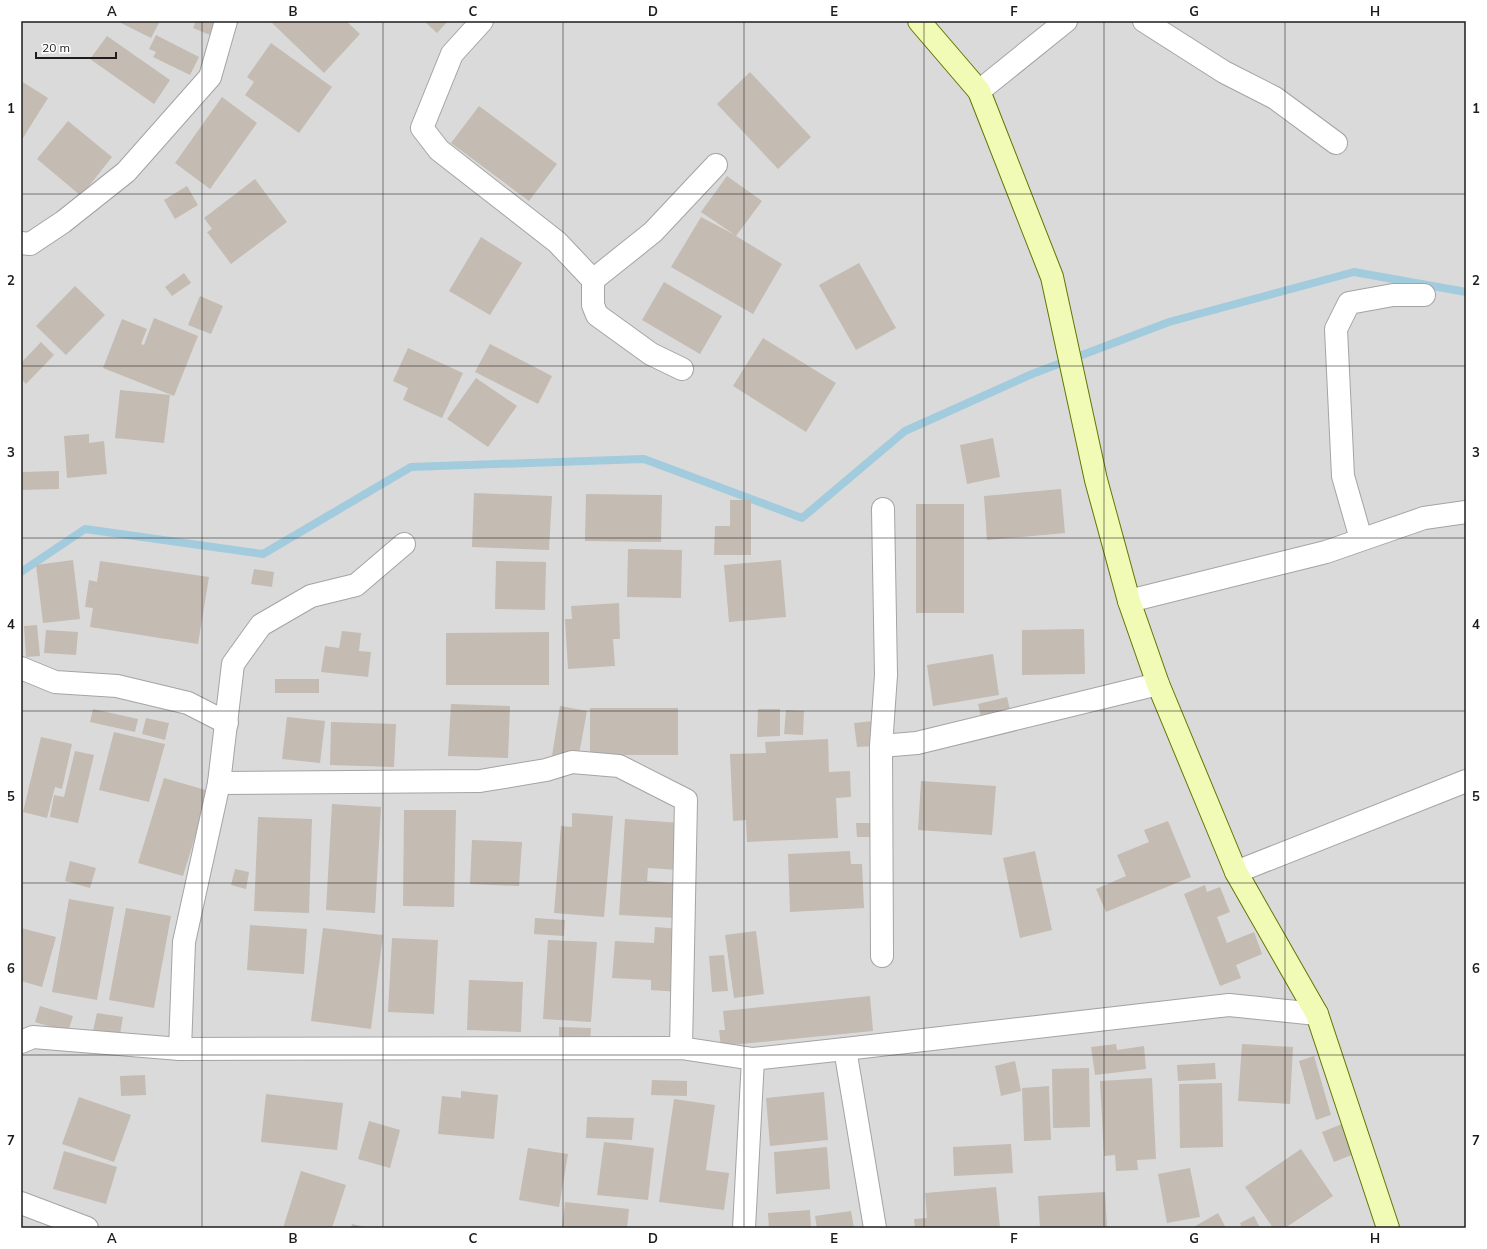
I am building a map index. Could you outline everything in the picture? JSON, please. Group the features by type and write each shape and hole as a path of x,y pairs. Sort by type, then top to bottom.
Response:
{"street":[{"path":"21,243 30,244 63,222 126,172 210,77 226,21"},
{"path":"482,21 452,54 422,128 439,150 556,242 593,280 593,305 597,315 651,354 682,369"},
{"path":"919,21 979,91 1052,277 1096,480 1129,601 1158,684 1236,872 1317,1014 1388,1228"},
{"path":"979,91 1066,21"},
{"path":"1144,21 1224,72 1275,98 1336,143"},
{"path":"593,280 653,232 716,165"},
{"path":"1361,539 1343,476 1336,329 1349,303 1393,295 1424,295"},
{"path":"882,956 881,746 886,675 883,509"},
{"path":"1129,601 1326,552 1424,518 1466,512"},
{"path":"180,1049 184,942 219,782 233,664 261,625 311,596 356,584 404,544"},
{"path":"21,668 55,682 117,686 188,703 227,723"},
{"path":"881,746 917,743 1158,684"},
{"path":"219,782 480,781 546,770 572,762 619,766 686,800 681,1048"},
{"path":"1236,872 1466,781"},
{"path":"25,1037 180,1049 681,1048 753,1059 845,1050 1229,1005 1317,1014"},
{"path":"845,1050 875,1228"},
{"path":"744,1228 753,1059"},
{"path":"21,1202 87,1228"}],"shaded area":[{"path":"21,21 1466,21 1466,1228 21,1228"}],"building":[{"path":"117,21 160,21 151,38"},
{"path":"196,21 216,21 210,35 193,28"},
{"path":"270,21 346,21 360,34 324,73"},
{"path":"424,21 448,21 437,33"},
{"path":"156,35 199,57 190,75 153,57 156,52 149,49"},
{"path":"107,36 170,80 154,104 90,59"},
{"path":"271,43 332,87 299,133 245,95 254,82 247,77"},
{"path":"750,72 811,137 778,169 717,104"},
{"path":"21,81 48,98 21,141"},
{"path":"222,97 257,123 210,189 175,163"},
{"path":"479,106 557,164 529,201 451,143"},
{"path":"68,121 112,157 81,196 37,159"},
{"path":"727,176 762,201 736,236 782,264 753,314 671,267 701,217 735,235 701,212"},
{"path":"255,179 287,222 231,264 207,232 212,229 204,218"},
{"path":"187,186 198,205 175,219 164,200"},
{"path":"481,237 522,263 490,315 449,291"},
{"path":"859,263 896,328 856,350 819,285"},
{"path":"184,273 191,283 172,296 165,287"},
{"path":"664,282 722,316 700,354 642,320"},
{"path":"75,286 105,315 66,355 36,326"},
{"path":"200,296 223,306 211,334 188,325"},
{"path":"154,318 198,336 174,396 103,368 122,319 147,329 141,344 144,345"},
{"path":"763,338 836,383 806,432 733,386"},
{"path":"41,342 54,355 26,384 21,378 21,363"},
{"path":"490,344 552,376 538,404 475,372"},
{"path":"408,348 463,373 442,418 403,400 408,388 393,381"},
{"path":"476,378 517,406 488,447 447,419"},
{"path":"120,390 170,395 164,443 115,438"},
{"path":"89,434 89,443 104,441 107,474 67,478 64,436"},
{"path":"993,438 1000,477 967,484 960,445"},
{"path":"59,471 59,489 21,490 21,472"},
{"path":"1061,489 1065,533 987,540 984,496"},
{"path":"474,493 552,496 549,550 472,547"},
{"path":"586,494 662,495 661,542 585,541"},
{"path":"730,500 751,500 751,555 714,555 715,526 730,526"},
{"path":"916,504 964,504 964,613 916,613"},
{"path":"628,549 682,550 681,598 627,597"},
{"path":"73,560 80,619 43,623 36,565"},
{"path":"781,560 786,617 729,622 724,565"},
{"path":"100,561 209,577 198,644 90,627 93,608 85,607 89,580 97,582"},
{"path":"496,561 546,562 545,610 495,609"},
{"path":"254,569 274,572 272,587 251,584"},
{"path":"619,603 620,639 613,639 615,666 568,669 565,619 572,619 571,606"},
{"path":"37,625 40,656 26,657 24,626"},
{"path":"1084,629 1085,674 1022,675 1022,630"},
{"path":"46,630 78,632 76,655 44,653"},
{"path":"342,631 361,633 359,651 371,652 368,677 321,672 325,646 339,648"},
{"path":"549,632 549,685 446,685 446,633"},
{"path":"993,654 999,695 933,706 927,665"},
{"path":"275,679 319,679 319,693 275,693"},
{"path":"1007,697 1011,714 982,721 978,704"},
{"path":"451,704 510,706 508,758 448,756"},
{"path":"560,706 587,711 578,760 552,756"},
{"path":"590,708 678,708 678,755 590,755"},
{"path":"93,709 138,719 135,732 90,722"},
{"path":"758,709 780,709 780,736 757,737"},
{"path":"786,710 804,711 803,735 784,734"},
{"path":"287,717 325,721 320,763 282,759"},
{"path":"146,718 169,723 165,740 142,734"},
{"path":"874,721 876,746 857,747 854,723"},
{"path":"331,722 396,724 394,767 330,765"},
{"path":"114,732 165,744 149,802 99,790"},
{"path":"41,737 72,744 62,789 55,787 47,818 23,812"},
{"path":"828,739 829,772 850,771 851,797 836,798 838,838 747,842 746,820 733,821 730,754 766,753 765,742"},
{"path":"75,751 94,755 78,823 50,817 54,795 64,797"},
{"path":"164,778 209,791 183,876 138,863"},
{"path":"921,781 996,786 992,835 918,830"},
{"path":"332,804 381,807 375,913 326,910"},
{"path":"404,810 456,810 454,907 403,906"},
{"path":"572,813 613,816 604,917 554,913 561,826 572,827"},
{"path":"258,817 312,819 309,913 254,911"},
{"path":"625,819 681,823 678,870 648,868 647,881 677,883 675,918 619,915"},
{"path":"1168,821 1191,877 1106,912 1096,889 1126,876 1117,855 1149,842 1144,830"},
{"path":"856,823 873,823 873,837 857,837"},
{"path":"472,840 522,842 519,886 470,884"},
{"path":"850,851 851,864 862,864 864,908 790,912 788,854"},
{"path":"1035,851 1052,930 1020,938 1003,858"},
{"path":"70,861 96,868 90,888 65,881"},
{"path":"235,869 249,872 246,889 231,885"},
{"path":"1205,885 1207,892 1220,887 1230,912 1217,917 1227,943 1254,932 1262,954 1236,965 1241,978 1220,986 1184,894"},
{"path":"69,899 114,907 97,1000 52,992"},
{"path":"126,908 171,916 154,1008 109,1000"},
{"path":"535,918 565,920 564,936 534,934"},
{"path":"250,925 307,929 304,974 247,970"},
{"path":"655,927 682,929 678,992 651,990 651,980 612,978 615,941 654,943"},
{"path":"21,928 56,937 42,987 21,981"},
{"path":"323,928 383,935 371,1029 311,1021"},
{"path":"756,931 764,994 734,998 725,935"},
{"path":"392,938 438,940 434,1014 388,1012"},
{"path":"548,940 597,942 591,1022 543,1019"},
{"path":"724,955 728,991 712,992 709,956"},
{"path":"469,980 523,982 521,1032 467,1030"},
{"path":"870,996 873,1031 721,1046 719,1030 725,1030 723,1011"},
{"path":"40,1006 73,1016 68,1032 35,1022"},
{"path":"97,1013 123,1017 119,1040 92,1035"},
{"path":"559,1027 591,1028 590,1045 559,1043"},
{"path":"1116,1044 1117,1050 1144,1046 1146,1069 1095,1075 1091,1047"},
{"path":"1242,1044 1293,1047 1290,1104 1238,1101"},
{"path":"1314,1056 1331,1115 1316,1120 1299,1061"},
{"path":"1015,1061 1021,1091 1001,1096 995,1066"},
{"path":"1215,1063 1216,1079 1178,1081 1177,1065"},
{"path":"1089,1068 1090,1127 1053,1128 1052,1069"},
{"path":"145,1075 146,1095 121,1096 120,1076"},
{"path":"1152,1078 1156,1159 1137,1160 1138,1170 1116,1171 1115,1155 1104,1156 1100,1081"},
{"path":"652,1080 687,1081 687,1096 651,1095"},
{"path":"1222,1083 1223,1147 1180,1148 1179,1084"},
{"path":"1049,1086 1051,1140 1024,1141 1022,1088"},
{"path":"461,1091 498,1095 494,1139 438,1134 442,1096 461,1098"},
{"path":"824,1092 828,1140 770,1146 766,1098"},
{"path":"266,1094 343,1103 337,1150 261,1142"},
{"path":"79,1097 131,1115 114,1162 62,1144"},
{"path":"674,1099 715,1105 706,1170 729,1173 724,1210 659,1202"},
{"path":"587,1117 634,1118 632,1140 586,1138"},
{"path":"369,1121 400,1130 390,1168 358,1159"},
{"path":"1342,1124 1354,1154 1334,1162 1322,1132"},
{"path":"604,1142 654,1148 648,1200 597,1195"},
{"path":"1011,1144 1013,1173 954,1176 953,1147"},
{"path":"827,1147 830,1189 776,1194 774,1152"},
{"path":"528,1148 568,1154 559,1207 519,1200"},
{"path":"1301,1149 1333,1196 1285,1228 1273,1228 1245,1187"},
{"path":"64,1151 117,1167 106,1204 53,1189"},
{"path":"1190,1168 1200,1217 1167,1223 1158,1174"},
{"path":"301,1171 346,1185 332,1228 283,1228"},
{"path":"996,1187 1000,1228 915,1228 914,1219 927,1218 925,1193"},
{"path":"1105,1192 1107,1227 1040,1228 1038,1196"},
{"path":"565,1202 629,1209 627,1228 579,1228 562,1226"},
{"path":"810,1210 811,1228 769,1228 768,1213"},
{"path":"851,1211 854,1228 817,1228 815,1216"},
{"path":"1218,1213 1226,1228 1192,1228"},
{"path":"1254,1216 1260,1228 1242,1228 1240,1223"},
{"path":"352,1224 365,1227 365,1228 351,1228"}],"waterway":[{"path":"21,572 85,529 263,554 411,467 644,459 802,518 905,431 1032,374 1169,322 1354,272 1466,292"}]}
